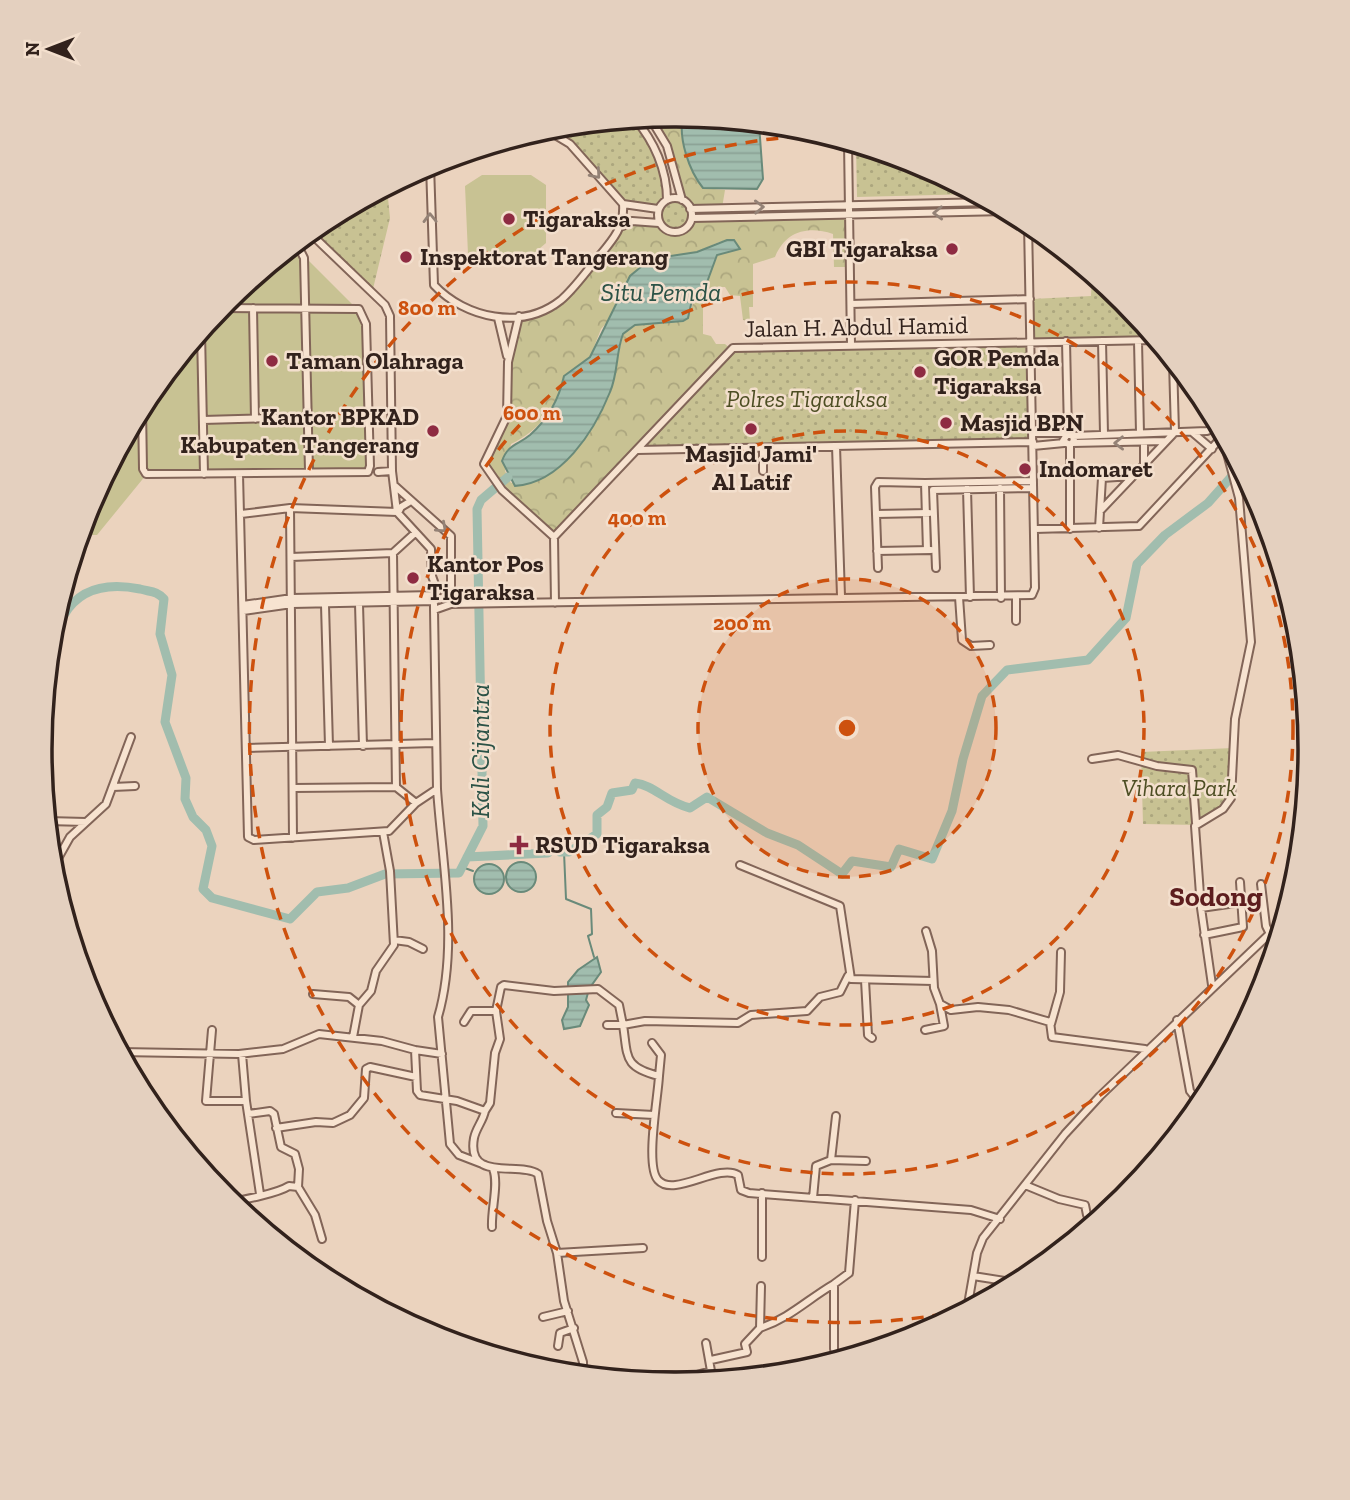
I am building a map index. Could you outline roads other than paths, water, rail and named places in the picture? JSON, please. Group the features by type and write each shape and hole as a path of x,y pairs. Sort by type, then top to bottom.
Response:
{"street":[{"path":"656,128 667,146 682,200 690,209 692,218"},
{"path":"641,129 657,152 667,200"},
{"path":"560,138 570,144 623,204 658,209"},
{"path":"848,153 851,345"},
{"path":"430,178 434,285 472,313 498,318 519,316 548,308 560,300 623,226 632,221 659,223 668,231 679,232 692,218 987,212"},
{"path":"659,223 658,209 667,200 682,200"},
{"path":"690,209 970,202"},
{"path":"623,204 623,226"},
{"path":"434,610 451,604 841,596 1016,597 1035,592 1028,237"},
{"path":"317,240 388,310 392,471 398,513 430,549 435,596 435,743 444,868 446,971 438,1017 450,1144 459,1155 490,1168 531,1170 538,1174 568,1311 583,1365"},
{"path":"301,252 304,258 309,471"},
{"path":"851,304 1030,299"},
{"path":"143,428 144,472 365,473 370,466 366,324 362,314 353,307 237,308"},
{"path":"253,308 255,419"},
{"path":"519,316 508,362 507,416 485,458 488,474 554,537 555,603"},
{"path":"498,318 508,362"},
{"path":"1066,341 1070,529"},
{"path":"1102,341 1104,434"},
{"path":"1138,341 1140,433"},
{"name":"Jalan H. Abdul Hamid","path":"554,537 733,348 1144,341"},
{"path":"201,347 204,474"},
{"path":"1100,511 1175,432 1173,377"},
{"path":"203,420 308,417"},
{"path":"1191,432 1212,449"},
{"path":"637,450 1033,444 1104,434 1210,432"},
{"path":"1033,433 1069,439 1166,441"},
{"path":"1144,442 1144,464"},
{"path":"1035,529 1140,525 1216,442"},
{"path":"836,446 841,596"},
{"path":"763,447 763,471"},
{"path":"378,472 392,471"},
{"path":"239,474 248,837 254,840 383,832 393,828 416,803 437,789"},
{"path":"1196,823 1223,809 1231,798 1235,719 1251,642 1239,498 1232,474"},
{"path":"1099,528 1101,478 1132,476"},
{"path":"878,568 875,486 878,482 1034,484"},
{"path":"925,483 926,550"},
{"path":"936,568 933,490 1034,484"},
{"path":"395,486 451,536 451,604"},
{"path":"1000,488 1001,597"},
{"path":"967,489 970,597"},
{"path":"398,513 404,504 411,500"},
{"path":"241,514 290,508 398,513"},
{"path":"290,508 293,838"},
{"path":"876,514 934,512"},
{"path":"291,556 393,553 415,533"},
{"path":"877,551 936,550"},
{"path":"393,553 396,787"},
{"path":"292,601 325,605 359,604 435,596 441,588 451,590"},
{"path":"960,597 962,640 971,646 990,645"},
{"path":"1016,597 1016,621"},
{"path":"243,608 292,601 395,600"},
{"path":"359,604 363,746"},
{"path":"325,605 329,747"},
{"path":"61,853 70,837 106,804 131,737"},
{"path":"246,748 435,743"},
{"path":"1092,759 1118,755 1157,766 1192,770 1201,908 1212,985"},
{"path":"113,787 135,786"},
{"path":"293,788 396,787 416,803"},
{"path":"57,821 86,822"},
{"path":"353,1037 359,1005 370,990 376,971 387,959 394,940 390,871 383,832"},
{"path":"607,1026 645,1021 738,1023 751,1015 807,1011 820,997 840,992 848,976 840,906 740,865"},
{"path":"1204,935 1244,928 1240,882"},
{"path":"969,1298 980,1245 1065,1134 1145,1049 1269,932 1261,884"},
{"path":"1201,908 1242,902"},
{"path":"925,1030 944,1026 933,981 932,951 926,931"},
{"path":"394,940 409,942 423,949"},
{"path":"1061,952 1060,985 1051,1024 1052,1037 1145,1049"},
{"path":"848,976 853,980 933,981"},
{"path":"865,980 867,1035 872,1038"},
{"path":"492,1227 492,1197 497,1178 475,1150 474,1141 490,1103 495,1053 500,1039 496,1011 500,987 504,985 554,991 598,989 619,1005 630,1063 637,1070 659,1076"},
{"path":"313,994 349,997 359,1005"},
{"path":"940,1004 951,1010 978,1007 1009,1010 1051,1024"},
{"path":"464,1022 471,1010 496,1011"},
{"path":"1177,1020 1190,1091 1193,1095"},
{"path":"212,1030 206,1101 246,1101"},
{"path":"131,1052 242,1054 283,1049 319,1034 353,1037 442,1054"},
{"path":"652,1044 661,1055 654,1115 653,1166 658,1180 669,1185 728,1172 738,1175 742,1191 971,1210 1000,1219"},
{"path":"415,1050 420,1095 485,1111"},
{"path":"242,1054 260,1194"},
{"path":"276,1128 316,1122 333,1123 350,1115 364,1098 366,1069 370,1066 416,1077"},
{"path":"248,1114 272,1111 283,1150 295,1154 299,1169 298,1187 311,1206 322,1239"},
{"path":"616,1112 654,1115"},
{"path":"831,1160 836,1116"},
{"path":"813,1198 816,1166 831,1160 866,1161"},
{"path":"1025,1185 1059,1199 1085,1205 1087,1215"},
{"path":"244,1198 278,1192 289,1186 298,1187"},
{"path":"762,1193 762,1257"},
{"path":"711,1360 747,1353 745,1344 760,1328 796,1312 811,1297 849,1273 855,1200"},
{"path":"557,1253 643,1248"},
{"path":"973,1276 1001,1280"},
{"path":"834,1284 834,1349"},
{"path":"760,1328 761,1286"},
{"path":"543,1317 568,1311"},
{"path":"558,1346 560,1333 574,1328"},
{"path":"706,1343 712,1370 708,1371"}],"water":[{"path":"682,127 760,134 763,179 757,189 703,188 693,173"},
{"name":"Situ Pemda","path":"727,240 734,240 740,249 717,255 706,285 692,300 688,318 683,321 635,325 623,334 610,392 595,423 574,453 547,476 532,483 515,486 502,461 504,455 542,422 556,401 564,376 590,357 630,276 642,266 664,257 697,252"},
{"path":"521,862 527,863 535,871 535,883 527,891 521,892 515,891 507,883 506,877 507,871 515,863"},
{"path":"489,864 495,865 503,873 503,885 495,893 489,894 483,893 475,885 474,879 475,873 483,865"},
{"path":"597,957 601,972 589,989 586,1000 589,1005 580,1026 564,1029 562,1020 568,1007 568,982 578,970"}],"waterway":[{"path":"560,852 569,852 597,834 597,815 607,807 612,793 632,790 635,783 690,808 707,797 767,833 798,845 842,874 852,861 891,867 899,849 932,859 952,811 963,759 982,696 1007,670 1088,660 1126,618 1137,564 1165,535 1208,503 1233,475"},
{"name":"Kali Cijantra","path":"69,607 88,592 118,586 156,593 164,599 160,634 172,675 165,722 186,778 185,799 193,817 206,830 212,846 203,889 212,898 290,919 317,892 348,888 385,874 459,873 483,826 477,509 481,500 508,477"},
{"path":"564,852 566,899 591,909 592,934 588,936 594,957"},
{"path":"467,857 548,853"},
{"path":"462,867 473,871"}],"place":[{"name":"Tigaraksa","path":"509,219"},
{"name":"GBI Tigaraksa","path":"952,249"},
{"name":"Inspektorat Tangerang","path":"406,257"},
{"name":"Taman Olahraga","path":"272,361"},
{"name":"GOR Pemda Tigaraksa","path":"920,372"},
{"name":"Masjid BPN","path":"946,423"},
{"name":"Masjid Jami' Al Latif","path":"751,429"},
{"name":"Kantor BPKAD Kabupaten Tangerang","path":"433,431"},
{"name":"Indomaret","path":"1025,469"},
{"name":"Kantor Pos Tigaraksa","path":"413,578"},
{"name":"RSUD Tigaraksa","path":"519,845"}],"district":[{"name":"Sodong","path":"1216,896"}],"park label":[{"name":"Polres Tigaraksa","path":"807,399"},
{"name":"Vihara Park","path":"1179,788"}]}
